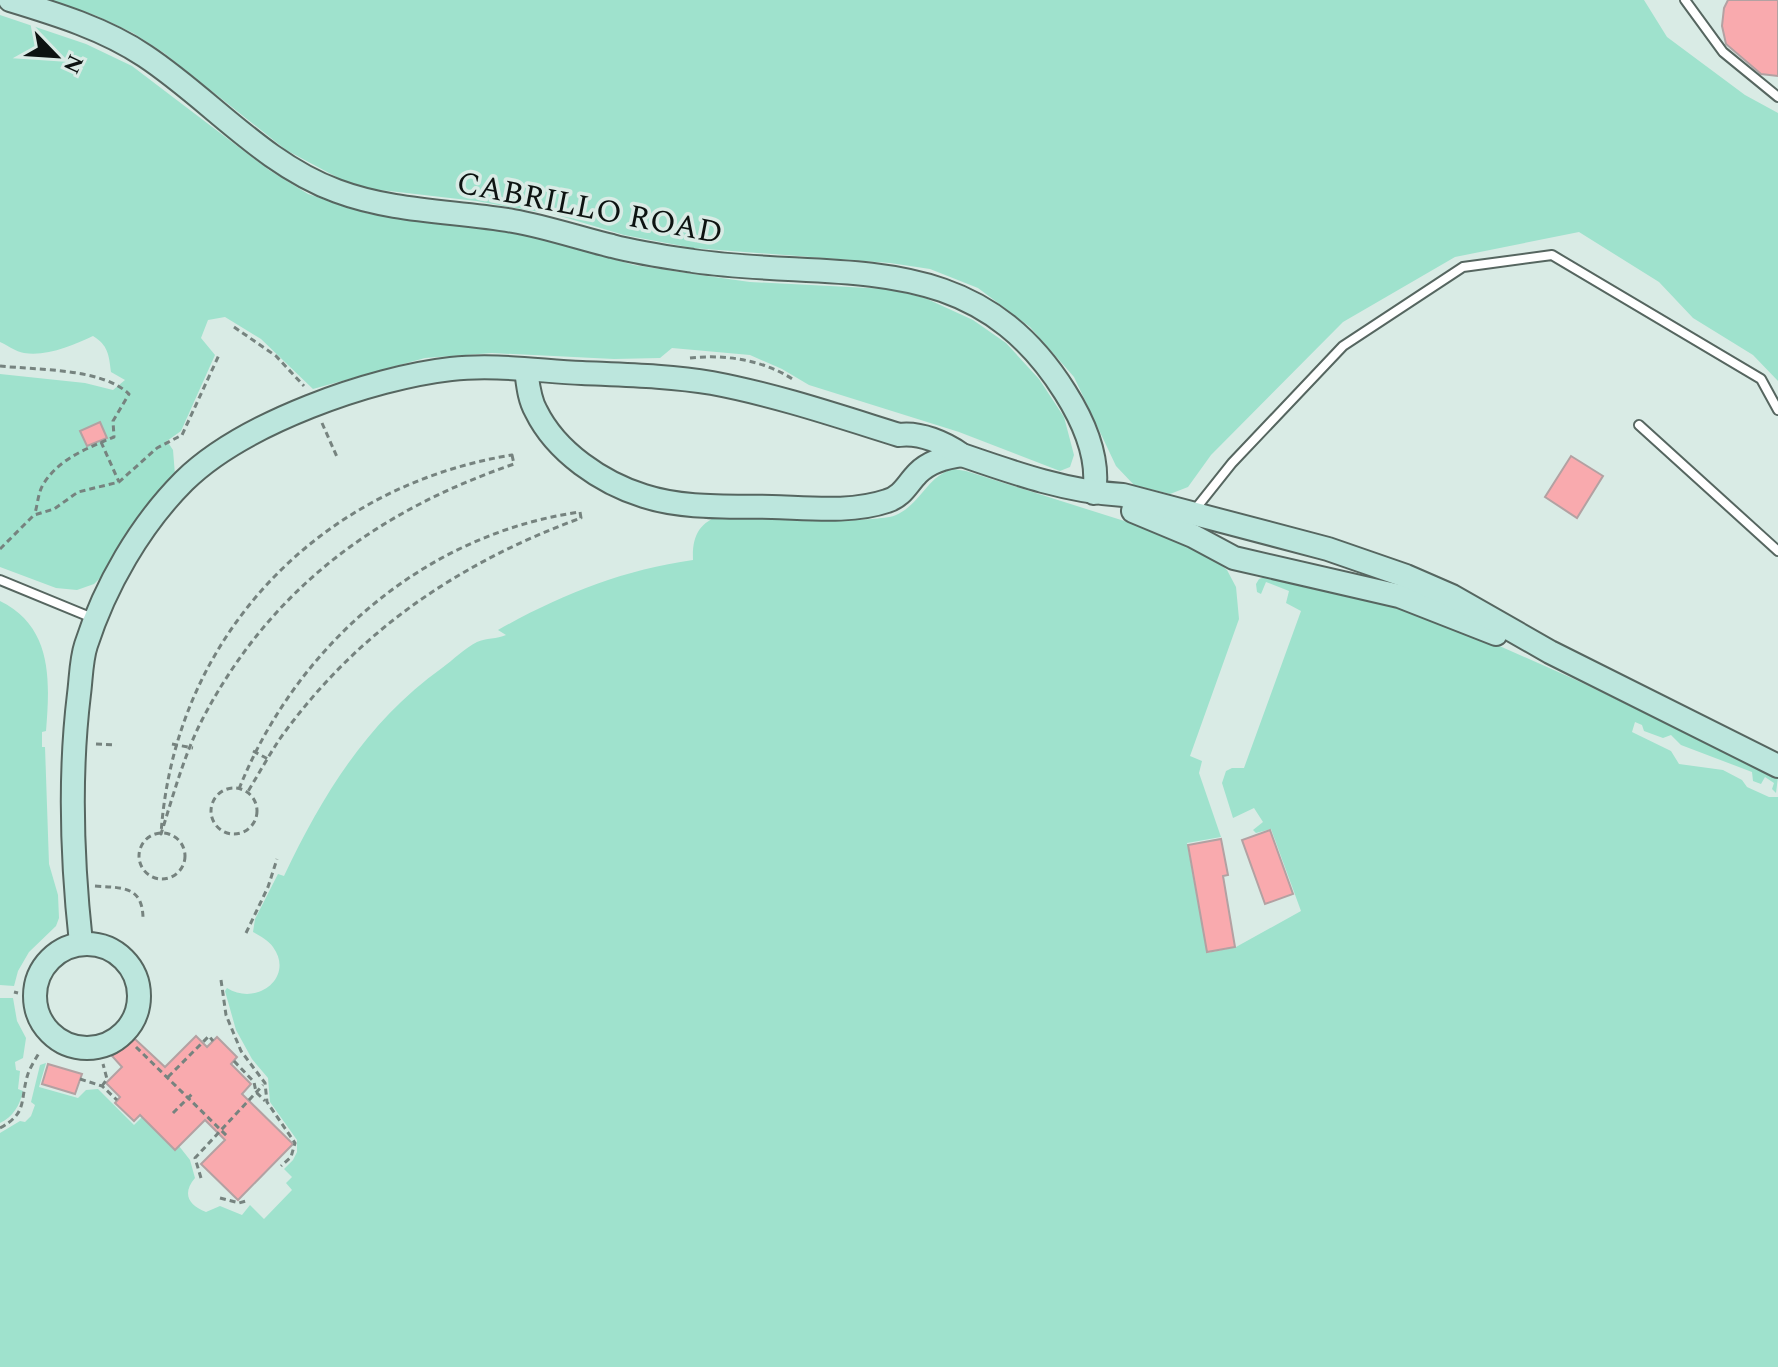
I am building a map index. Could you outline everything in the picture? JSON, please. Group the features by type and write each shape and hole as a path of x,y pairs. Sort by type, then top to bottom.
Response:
{"street":[{"name":"CABRILLO ROAD","path":"10,0 89,27 134,49 162,67 283,163 315,182 340,192 389,204 545,227 659,256 737,267 883,275 960,296 1014,332 1057,379 1076,411 1091,449 1097,478 1094,493"},
{"path":"81,943 75,888 73,741 85,647 119,570 140,534 186,479 237,442 305,409 376,384 454,369 526,370 710,383 790,402 899,435 914,434 949,446 962,455 1094,493 1193,536 1234,558 1399,596 1550,652"},
{"path":"526,370 534,409 555,438 588,468 645,496 698,505 839,507 887,501 899,495 933,462 962,455"},
{"path":"899,435 909,450 913,469 911,483"},
{"path":"1094,493 1123,495 1328,549 1406,576 1462,601 1550,652 1778,766"},
{"path":"81,943 113,949 135,973 140,999 132,1024 113,1042 87,1049 62,1042 43,1024 34,999 39,973 56,953 81,943"}],"lane":[{"path":"1685,0 1723,52 1778,97"},
{"path":"1192,513 1232,463 1343,346 1463,267 1552,255 1761,379 1778,410"},
{"path":"1639,425 1778,551"},
{"path":"0,580 97,620"}],"path":[{"path":"234,327 276,356 311,395"},
{"path":"0,549 34,515 54,509 78,492 119,482 157,448 182,435 219,355"},
{"path":"0,366 92,376 119,384 129,394 113,421 114,437 81,450 53,473 40,492 34,515"},
{"path":"318,415 337,457"},
{"path":"101,442 119,482"},
{"path":"161,834 174,745 197,688 221,642 275,576 339,521 387,493 442,472 512,455 514,464 466,481 413,506 359,539 326,564 254,639 203,718 161,834 145,841 139,860 145,872 162,879 179,872 185,856 178,840 161,834"},
{"path":"239,789 254,751 296,683 353,621 405,580 453,552 521,525 580,512 581,518 526,538 487,558 407,609 337,671 288,729 247,793"},
{"path":"87,743 116,745"},
{"path":"174,745 192,748"},
{"path":"254,751 268,759"},
{"path":"239,789 247,793 256,808 255,819 243,832 226,833 215,825 211,807 223,791 239,789"},
{"path":"246,933 268,887 277,859"},
{"path":"91,885 132,891 142,904 143,919"},
{"path":"221,980 226,1015 241,1051 265,1083 267,1102"},
{"path":"168,1077 209,1036 213,1041"},
{"path":"136,1047 190,1096 228,1137"},
{"path":"0,1128 13,1121 22,1108 28,1075 39,1053"},
{"path":"234,1061 254,1082 256,1092 267,1102 295,1143 291,1157 281,1166"},
{"path":"102,1086 107,1079 103,1064"},
{"path":"80,1079 102,1086 117,1100"},
{"path":"201,1178 195,1158 265,1083"},
{"path":"173,1113 190,1096"},
{"path":"220,1198 239,1203 246,1201"}],"green space":[{"path":"51,0 1644,0 1667,37 1745,95 1778,113 1778,381 1753,355 1693,318 1659,282 1579,232 1455,257 1343,322 1211,455 1188,487 1170,494 1134,485 1116,466 1074,377 1030,327 978,288 930,269 890,263 693,248 624,235 557,215 476,201 372,189 344,181 286,150 164,53 133,33"},
{"path":"0,15 86,44 132,66 269,170 308,194 369,214 527,235 634,265 693,274 750,282 888,289 925,298 973,320 1006,343 1039,379 1064,417 1074,455 1070,467 1060,471 959,432 809,385 750,355 672,348 660,358 492,353 425,358 313,389 261,339 225,317 208,320 201,338 215,355 181,431 167,441 173,450 175,475 141,514 118,547 105,573 94,584 77,590 56,588 0,567 0,374 85,383 113,390 125,380 111,372 107,351 93,336 50,352 33,354 0,342"},
{"path":"953,469 1156,531 1206,553 1227,570 1236,587 1239,619 1190,756 1202,761 1199,773 1221,837 1187,843 1207,953 1236,947 1301,911 1271,829 1256,833 1253,830 1263,822 1254,808 1233,818 1222,783 1226,771 1244,768 1301,611 1286,603 1289,591 1266,582 1261,594 1257,592 1256,584 1265,577 1367,596 1486,640 1778,777 1776,793 1772,789 1774,783 1765,777 1761,784 1753,781 1752,772 1681,745 1671,735 1663,738 1644,731 1642,725 1635,722 1632,732 1671,751 1679,764 1723,770 1742,780 1747,787 1769,797 1778,797 1778,1367 0,1367 0,1133 31,1116 35,1105 31,1102 40,1065 46,1063 39,1087 78,1098 86,1090 98,1089 134,1125 142,1117 175,1150 179,1146 190,1160 195,1178 189,1189 189,1198 206,1212 220,1206 242,1215 250,1205 264,1219 292,1190 286,1183 292,1177 284,1169 297,1152 297,1140 270,1102 268,1078 252,1059 236,1030 225,991 227,988 250,994 270,986 276,978 279,958 264,938 253,932 255,919 278,874 284,876 331,788 369,736 415,689 468,647 506,635 498,630 568,595 641,570 693,560 698,531 714,518 722,515 797,520 891,517 905,510 937,478"},
{"path":"0,601 30,625 44,657 48,693 42,747 45,747 49,864 58,895 59,918 56,926 29,952 14,986 0,985"},
{"path":"0,998 13,998 17,1021 26,1038 23,1058 15,1062 16,1070 20,1071 18,1089 23,1091 22,1096 12,1114 0,1123"}],"building":[{"path":"1728,0 1778,0 1778,76 1761,74 1726,44 1722,26"},
{"path":"100,422 107,438 87,446 80,431"},
{"path":"1571,456 1603,476 1577,518 1545,497"},
{"path":"1270,830 1293,894 1265,904 1242,840"},
{"path":"1221,839 1228,875 1223,876 1235,947 1207,952 1188,845"},
{"path":"196,1036 207,1047 217,1037 237,1057 231,1064 251,1084 242,1094 293,1144 238,1200 201,1164 225,1140 205,1120 175,1150 140,1115 134,1121 115,1103 120,1097 106,1083 122,1067 112,1056 135,1039 165,1067"},
{"path":"48,1064 82,1074 75,1094 42,1084"}]}
